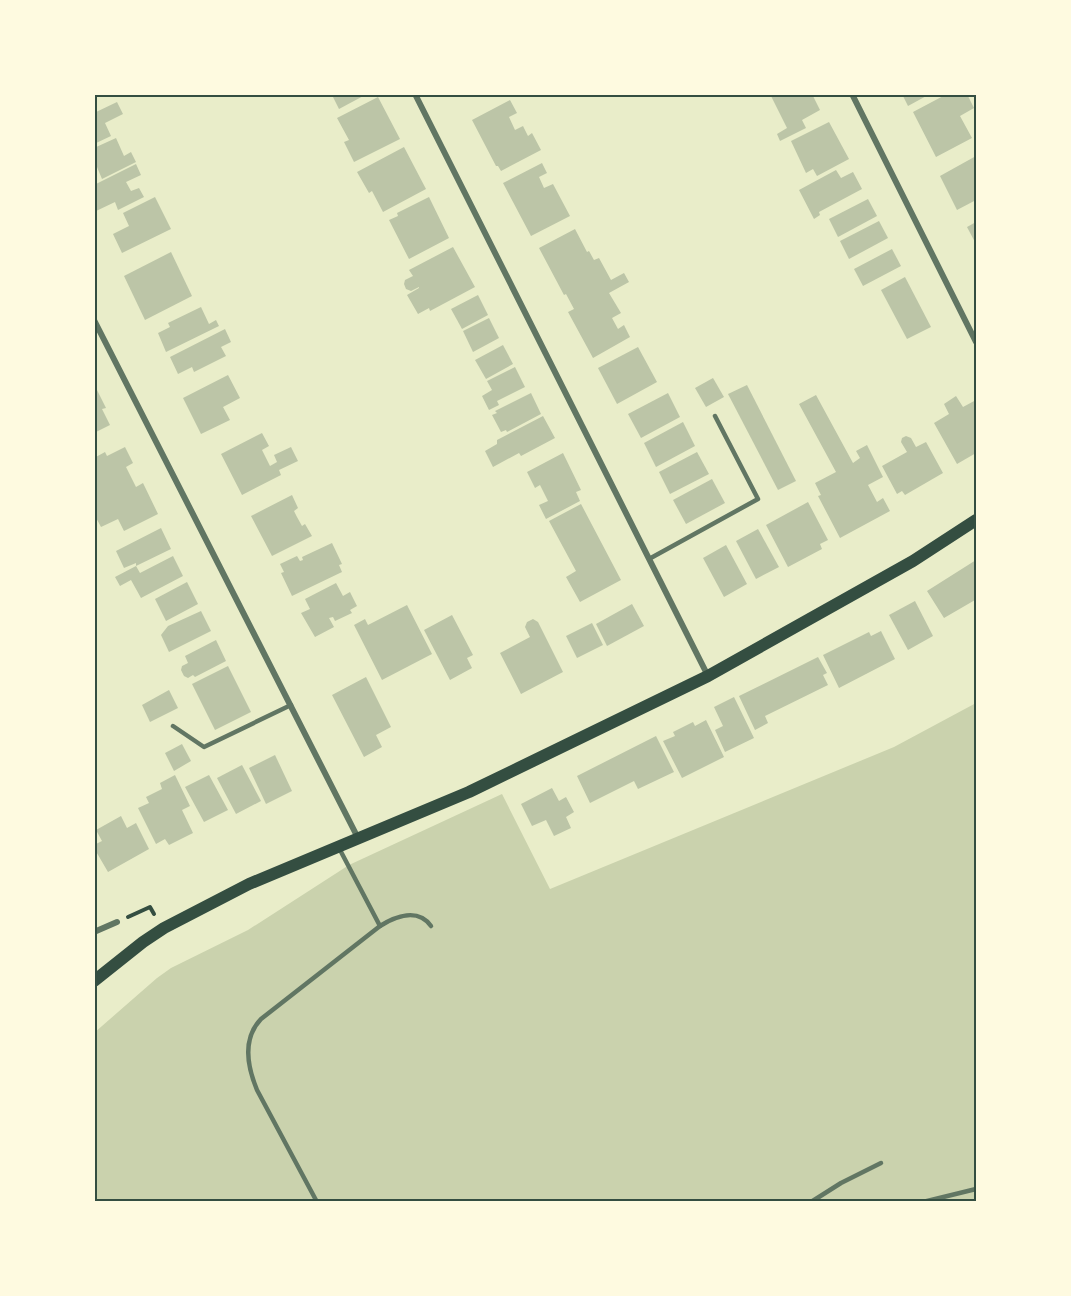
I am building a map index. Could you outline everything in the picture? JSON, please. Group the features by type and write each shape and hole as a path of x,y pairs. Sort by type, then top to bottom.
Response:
{"main road":[{"path":"94,981 164,928 249,884 470,792 708,676 903,567 976,520"}],"street":[{"path":"415,94 708,676"},
{"path":"852,94 976,342"},
{"path":"94,320 358,838"},
{"path":"94,932 117,922"}],"lane":[{"path":"650,559 758,500 715,416"},
{"path":"173,726 204,747 291,705"},
{"path":"338,847 380,926"},
{"path":"316,1202 254,1081 248,1054 250,1037 256,1024 271,1010 380,926 396,917 410,915 422,917 431,926"},
{"path":"811,1202 841,1183 881,1163"},
{"path":"924,1202 976,1189"}],"path":[{"path":"117,922 150,907 154,914"}],"green space":[{"path":"976,703 976,1201 95,1201 94,1033 171,968 248,930 349,865 502,794 550,889 894,747"}],"building":[{"path":"338,94 367,94 339,109 333,97"},
{"path":"770,94 812,94 820,110 802,120 806,128 780,141 777,134 787,128"},
{"path":"902,94 930,94 908,106"},
{"path":"947,94 967,94 974,108 960,116 972,138 936,157 913,112"},
{"path":"378,97 400,139 354,162 344,142 349,140 337,118"},
{"path":"510,100 517,113 509,117 515,130 523,126 528,136 532,133 541,150 501,171 496,166 472,120"},
{"path":"117,102 123,114 105,123 111,136 94,144 94,113"},
{"path":"829,122 849,159 817,176 813,169 806,173 791,141"},
{"path":"116,138 124,156 131,152 136,162 102,179 97,167 94,169 94,148"},
{"path":"404,147 426,189 383,212 372,191 369,193 357,172"},
{"path":"976,156 976,200 957,210 940,176"},
{"path":"542,163 547,173 539,177 544,188 553,184 570,216 531,236 503,183"},
{"path":"136,164 141,175 126,182 131,191 139,188 144,197 118,210 115,202 94,212 94,185"},
{"path":"836,170 841,178 853,172 862,189 819,212 820,215 814,219 799,190"},
{"path":"155,197 171,229 122,253 113,234 129,226 123,213"},
{"path":"429,197 449,238 409,259 389,220 398,216 397,213"},
{"path":"868,199 877,216 838,237 829,219"},
{"path":"879,221 888,238 849,259 840,241"},
{"path":"976,222 976,244 967,227"},
{"path":"575,229 587,252 589,251 594,260 599,258 611,280 624,273 629,282 609,293 621,313 612,318 618,329 624,325 630,337 593,358 568,312 574,309 539,248"},
{"path":"453,247 475,287 430,311 429,308 418,314 407,295 419,287 411,291 406,289 404,284 405,280 413,276 409,270"},
{"path":"892,249 901,266 863,286 854,269"},
{"path":"171,252 192,296 145,320 124,276"},
{"path":"905,277 931,327 907,339 881,290"},
{"path":"478,295 488,315 462,329 451,309"},
{"path":"201,307 209,324 216,320 219,326 166,352 158,333 170,327 168,323"},
{"path":"489,318 499,338 473,352 463,331"},
{"path":"225,329 231,342 221,347 226,356 194,372 192,367 178,374 170,357"},
{"path":"503,345 513,364 486,379 475,360"},
{"path":"638,347 657,382 617,404 598,368"},
{"path":"515,367 525,387 497,401 499,405 489,410 482,396 492,390 487,381"},
{"path":"228,375 240,398 223,407 230,420 201,434 183,398"},
{"path":"713,378 724,397 706,407 695,388"},
{"path":"747,385 796,481 778,490 728,394"},
{"path":"97,390 106,408 102,409 110,425 94,433 94,392"},
{"path":"531,393 541,414 507,432 506,430 501,432 492,415 497,413 495,411"},
{"path":"668,393 680,417 641,438 628,414"},
{"path":"816,395 853,463 860,458 856,451 867,445 883,477 868,485 877,502 883,498 890,511 840,538 818,496 821,495 815,483 836,472 799,404"},
{"path":"956,396 963,407 976,400 976,453 957,464 934,423 949,414 944,404"},
{"path":"543,416 555,438 521,456 519,453 493,467 485,451 497,444 497,440"},
{"path":"683,422 695,446 656,467 644,443"},
{"path":"262,433 269,446 262,450 270,466 277,462 274,455 291,447 298,461 279,470 281,475 242,495 221,454"},
{"path":"906,436 911,438 916,447 926,442 943,473 905,495 902,491 897,494 882,466 907,452 901,442"},
{"path":"125,447 133,463 126,467 136,487 143,483 158,514 124,531 118,519 101,527 94,514 94,458 105,452 107,456"},
{"path":"697,452 709,474 670,494 659,472"},
{"path":"563,453 581,490 576,492 580,501 546,519 539,505 548,501 540,485 535,488 527,472"},
{"path":"712,479 725,503 686,524 673,500"},
{"path":"292,495 298,508 294,511 302,526 305,524 312,536 272,556 251,516"},
{"path":"808,502 828,540 820,544 822,549 788,567 766,525"},
{"path":"581,504 621,580 580,602 566,577 576,571 549,521"},
{"path":"161,528 171,549 136,566 136,563 124,568 116,551"},
{"path":"758,529 779,567 756,579 736,541"},
{"path":"332,543 342,564 339,565 342,572 292,596 281,573 284,572 280,564 297,556 300,561 303,560 302,557"},
{"path":"726,545 747,584 724,597 703,558"},
{"path":"173,556 183,576 141,598 131,580 120,586 115,577 136,566 140,573"},
{"path":"976,560 976,602 975,600 944,618 927,591"},
{"path":"187,582 198,604 166,621 155,599"},
{"path":"336,583 343,596 350,592 357,606 350,610 352,613 335,621 333,617 329,618 334,627 315,637 301,613 310,609 305,599"},
{"path":"915,601 933,636 908,650 889,615"},
{"path":"632,604 644,626 607,646 596,624"},
{"path":"407,605 432,654 382,680 354,625 365,619 368,625"},
{"path":"201,611 211,631 169,652 161,635 168,626"},
{"path":"452,615 473,655 467,658 472,668 450,680 424,630"},
{"path":"533,619 538,622 563,672 521,694 500,653 530,637 525,627 527,622"},
{"path":"592,623 603,645 577,658 566,636"},
{"path":"881,631 895,659 839,688 823,655 869,632 871,636"},
{"path":"216,640 226,661 195,677 193,675 188,678 184,676 182,666 188,663 185,656"},
{"path":"818,657 827,673 823,675 828,685 765,716 768,723 755,730 739,696"},
{"path":"228,666 251,712 215,730 192,684"},
{"path":"366,677 391,727 376,735 382,747 364,757 332,695"},
{"path":"169,690 178,708 150,722 142,705"},
{"path":"734,697 754,738 725,752 715,730 723,726 714,707"},
{"path":"706,720 724,757 682,778 663,741 675,736 673,732 693,722 695,726"},
{"path":"656,736 674,772 638,789 634,781 590,803 577,776"},
{"path":"182,744 191,761 174,771 165,753"},
{"path":"275,755 292,791 266,804 249,768"},
{"path":"242,765 261,801 236,814 217,778"},
{"path":"175,775 190,806 182,810 193,833 169,845 165,839 156,844 138,808 149,803 146,797 162,789 160,783"},
{"path":"209,775 228,810 204,822 185,787"},
{"path":"552,788 559,801 566,797 574,812 566,817 571,828 554,836 546,820 532,826 521,804"},
{"path":"121,816 127,828 136,823 149,849 108,872 94,848 94,845 102,841 96,830"}]}
